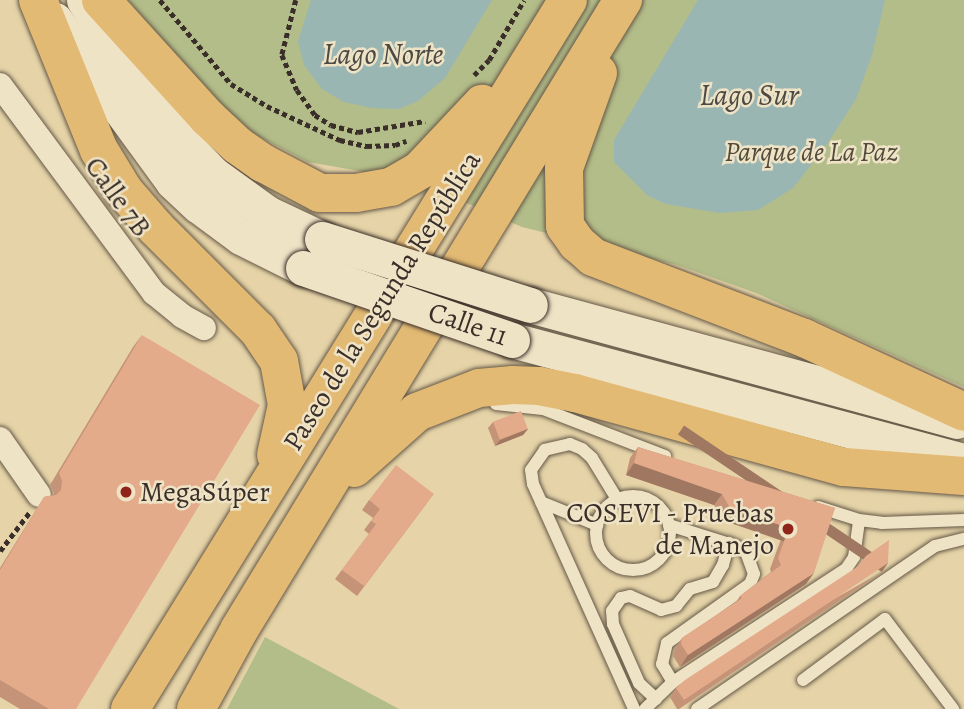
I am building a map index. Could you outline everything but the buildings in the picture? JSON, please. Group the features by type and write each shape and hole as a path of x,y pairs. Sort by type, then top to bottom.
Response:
{"highway":[{"path":"39,0 94,139 124,191 156,228 258,330 279,361 286,405 271,480"},
{"path":"101,0 198,107 237,145 320,194 356,193 391,187 420,170 444,148 563,9"},
{"path":"623,0 564,168 565,226 576,243 593,257 804,338 964,411"},
{"name":"Paseo de la Segunda República","path":"196,709 239,630 623,0"},
{"name":"Paseo de la Segunda República","path":"130,709 563,9"},
{"path":"315,507 388,436 417,412 468,392 513,385 539,386 844,467 964,476"},
{"path":"123,709 162,657"}],"main road":[{"name":"Calle 11","path":"39,0 173,181 199,206 241,237 303,268 512,340 964,461"},
{"name":"Calle 11","path":"85,0 133,77 187,147 213,174 267,213 322,239 530,305 964,423"}],"street":[{"name":"Calle 7B","path":"0,85 138,273 163,301 204,328"},
{"path":"0,439 39,495"}],"lane":[{"path":"468,392 484,404 543,409 677,461"},
{"path":"617,499 592,458 582,449 570,444 557,445 537,458 531,470 533,484 634,709"},
{"path":"628,496 652,500 661,508 669,525 670,541 665,552 648,568 635,571 622,569 602,555 596,543 597,525 606,507 617,499 628,496"},
{"path":"541,502 597,525"},
{"path":"801,502 859,520 882,523 964,520"},
{"path":"645,709 673,682 841,573 854,557 859,520"},
{"path":"929,522 929,551"},
{"path":"669,525 746,552 754,574 750,584 667,643 662,664 673,682"},
{"path":"697,709 929,551 947,541 964,539"},
{"path":"656,699 639,683 613,624 612,611 621,598 630,596 661,610 677,606 690,589 713,582 723,565 729,544"},
{"path":"803,680 885,618 953,709"}],"path":[{"path":"160,0 232,84 267,106 340,140 367,146 395,145 411,139"},
{"path":"296,0 282,55 297,90 315,115 331,125 358,132 430,121 421,130"},
{"path":"472,78 489,60 524,0"},
{"path":"0,551 24,523 39,495"}],"green space":[{"name":"Parque de La Paz","path":"128,0 964,0 964,387 756,293 677,265 522,227 416,181 308,162 227,120"},
{"path":"265,637 399,709 227,709"}],"water":[{"name":"Lago Norte","path":"311,0 492,0 445,78 418,101 399,109 372,108 344,102 322,89 304,65 298,41"},
{"name":"Lago Sur","path":"698,0 885,0 872,55 856,99 825,147 793,188 758,210 720,213 666,204 648,196 614,162 614,140"}],"place":[{"name":"MegaSúper","path":"126,492"},
{"name":"COSEVI - Pruebas de Manejo","path":"788,529"}]}
